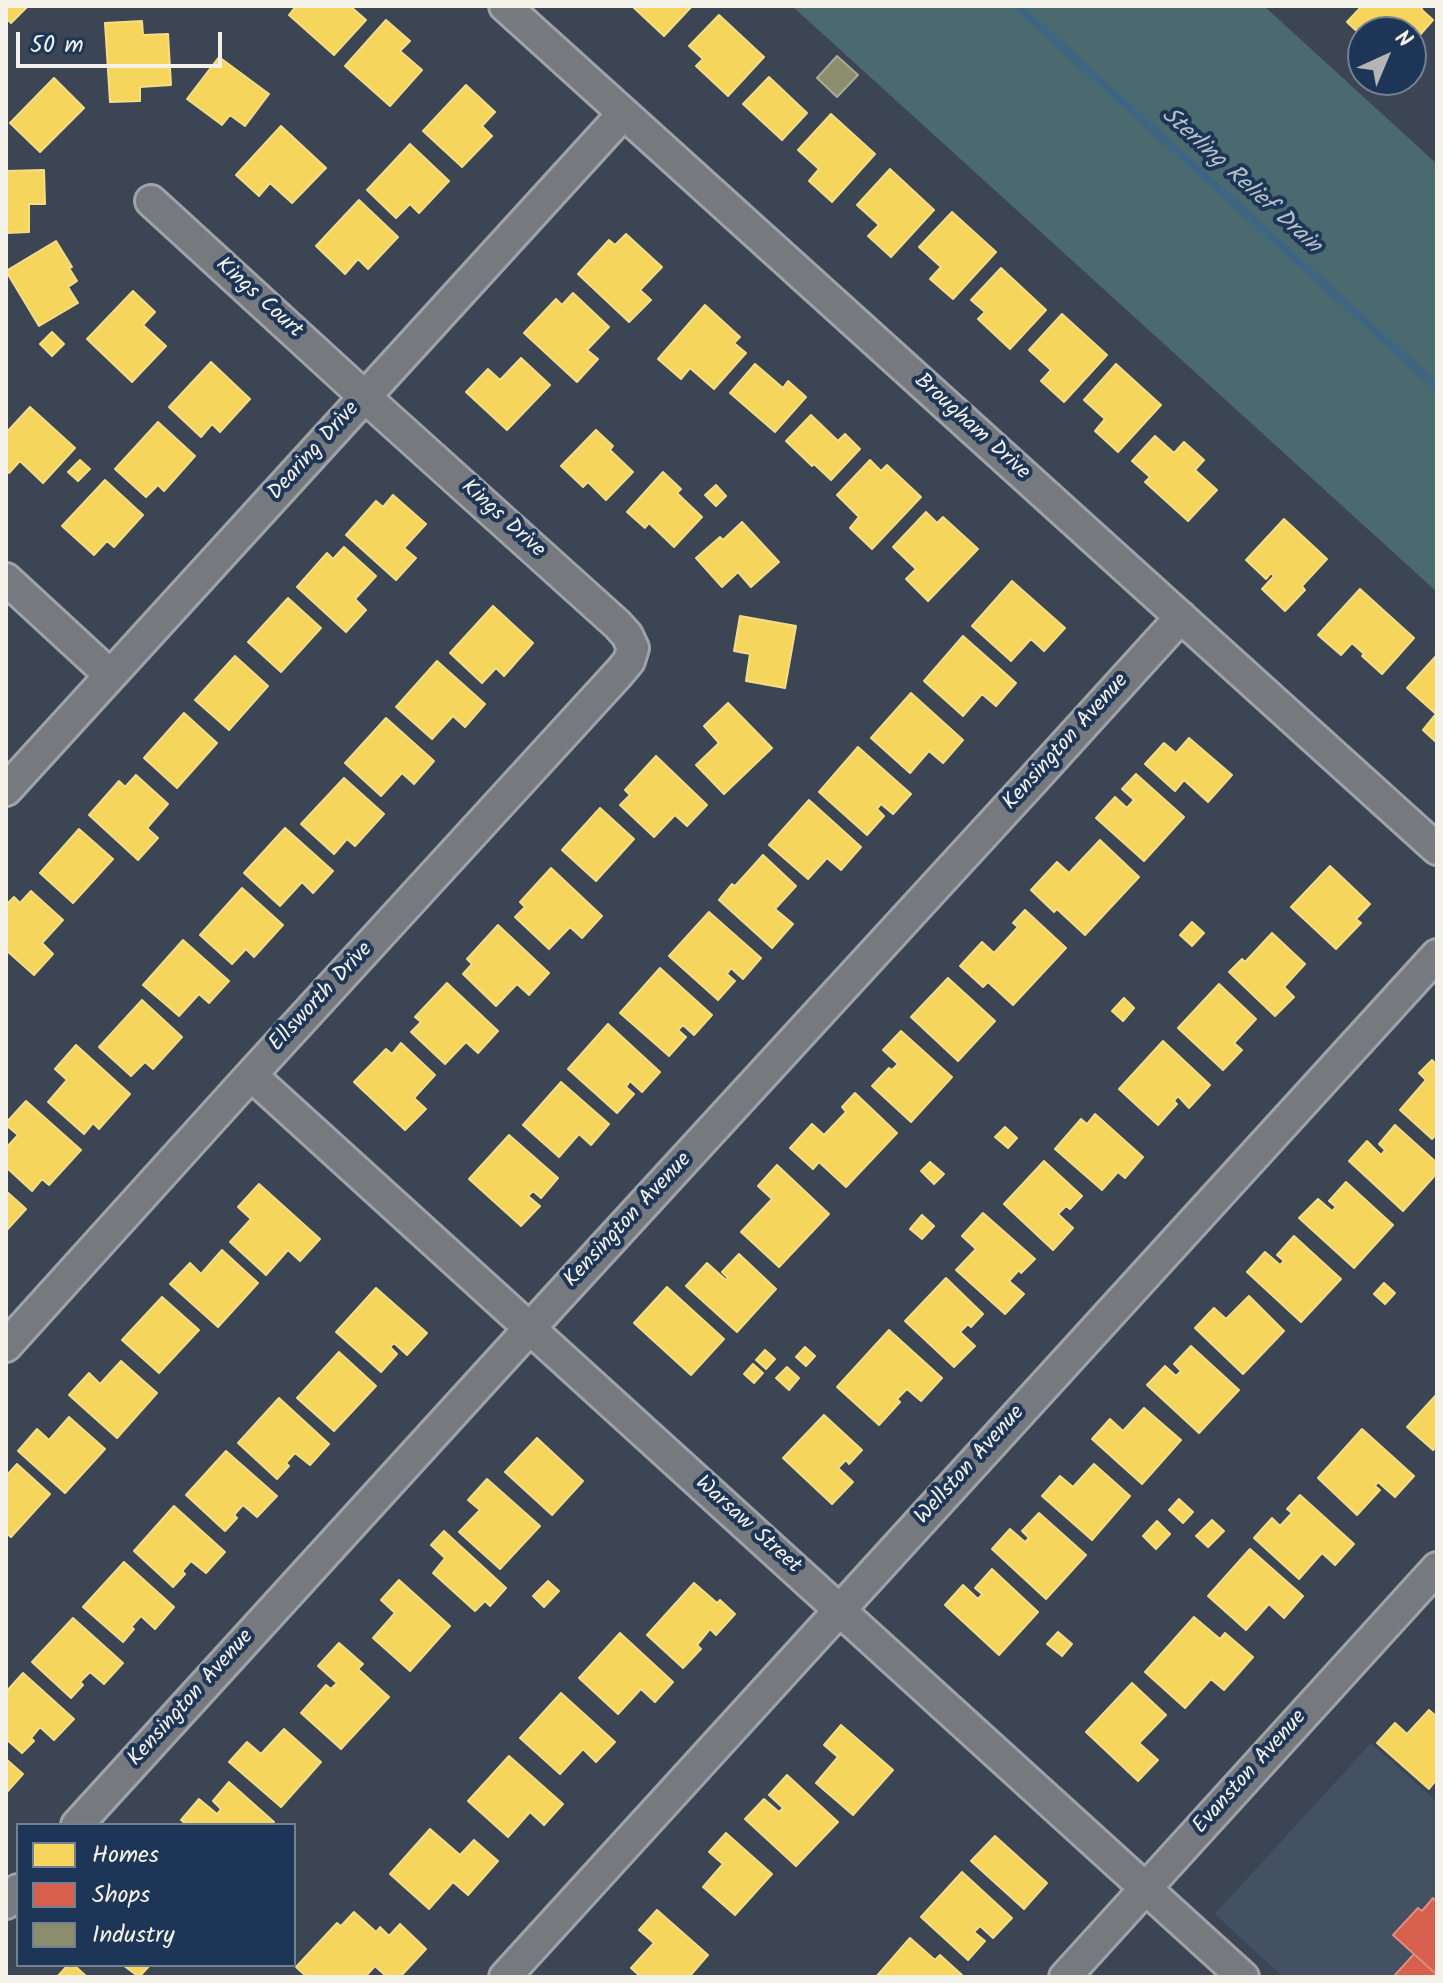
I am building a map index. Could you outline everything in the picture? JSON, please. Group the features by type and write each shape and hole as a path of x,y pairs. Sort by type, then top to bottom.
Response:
{"street":[{"name":"Brougham Drive","path":"505,6 1437,849"},
{"name":"Dearing Drive","path":"6,790 623,114"},
{"name":"Kings Court","path":"151,201 365,397"},
{"name":"Kings Drive","path":"365,397 617,624 633,648"},
{"path":"6,579 110,675"},
{"name":"Kensington Avenue","path":"79,1823 1181,617"},
{"name":"Ellsworth Drive","path":"6,1346 619,673 629,661 633,648"},
{"name":"Wellston Avenue","path":"505,1977 1437,955"},
{"name":"Warsaw Street","path":"251,1075 1243,1977"},
{"name":"Evanston Avenue","path":"1065,1977 1437,1568"}],"shaded area":[{"path":"1371,1743 1437,1802 1437,1977 1283,1977 1215,1914"}],"green space":[{"name":"Sterling Relief Drain","path":"792,6 1264,6 1347,82 1347,96 1363,96 1437,164 1437,592"}],"building: Homes":[{"path":"6,6 28,6 11,23 6,18"},
{"path":"296,6 350,6 366,20 334,55 289,15"},
{"path":"632,6 692,6 664,36"},
{"path":"1362,6 1424,6 1421,9 1433,20 1427,27 1427,16 1353,16"},
{"path":"719,15 764,57 728,96 696,66 703,59 689,46"},
{"path":"386,20 410,41 400,51 422,70 390,106 345,66"},
{"path":"142,21 143,35 168,34 171,85 140,87 140,101 110,102 105,23"},
{"path":"219,57 269,94 245,126 230,115 222,125 187,99"},
{"path":"769,77 807,113 782,140 743,104"},
{"path":"54,78 84,108 40,152 10,123"},
{"path":"466,85 495,112 482,126 492,136 462,167 423,131"},
{"path":"831,114 875,154 832,202 809,181 819,169 798,150"},
{"path":"281,126 326,168 292,203 270,183 259,196 236,175"},
{"path":"410,144 449,181 419,213 410,204 396,218 367,190"},
{"path":"890,169 934,210 891,257 868,236 879,225 857,205"},
{"path":"44,170 45,204 29,204 29,232 6,233 6,171"},
{"path":"359,200 398,237 368,269 358,259 345,274 316,246"},
{"path":"952,212 996,252 953,299 930,279 941,267 919,247"},
{"path":"626,234 662,267 640,290 651,300 629,322 578,274 609,240 615,245"},
{"path":"56,241 77,281 68,287 78,303 39,326 6,271"},
{"path":"1001,268 1046,310 1010,349 978,319 985,312 971,300"},
{"path":"133,291 155,312 143,325 166,346 132,382 87,339"},
{"path":"573,293 609,327 587,350 598,359 577,382 524,333 556,299 562,305"},
{"path":"705,305 740,337 734,343 746,353 714,389 690,368 681,379 658,359"},
{"path":"1062,314 1107,355 1064,402 1041,381 1051,370 1029,350"},
{"path":"52,332 64,344 52,356 40,344"},
{"path":"521,358 550,385 507,430 466,392 488,369 500,380"},
{"path":"211,362 250,399 220,432 212,424 201,437 169,407"},
{"path":"755,364 783,388 788,381 806,397 775,432 730,393"},
{"path":"1116,364 1161,405 1118,452 1095,431 1105,419 1084,400"},
{"path":"30,407 75,448 43,483 20,461 9,473 6,471 6,433"},
{"path":"811,415 838,441 845,434 860,449 831,480 786,441"},
{"path":"158,422 195,456 164,491 158,485 146,497 115,469"},
{"path":"596,430 613,446 610,450 633,472 606,500 588,482 583,487 561,466"},
{"path":"1155,436 1174,453 1184,442 1204,460 1195,470 1217,490 1188,521 1145,482 1150,477 1132,461"},
{"path":"80,460 90,469 78,481 68,472"},
{"path":"870,460 881,471 887,465 921,497 872,549 850,528 859,517 837,495"},
{"path":"663,472 681,489 677,493 702,517 674,547 649,523 645,528 627,512"},
{"path":"105,480 143,515 114,547 107,541 94,555 62,526"},
{"path":"716,485 726,496 716,506 705,495"},
{"path":"393,495 426,524 404,548 416,558 396,580 346,535 376,501 383,507"},
{"path":"926,512 937,523 943,517 978,549 928,601 906,579 916,569 893,547"},
{"path":"1284,519 1327,559 1302,586 1305,590 1285,611 1262,589 1274,576 1271,573 1266,579 1246,560"},
{"path":"742,522 779,562 751,587 738,572 722,587 696,558 720,537 723,540"},
{"path":"344,547 376,576 355,599 366,610 346,632 297,587 327,553 333,559"},
{"path":"1012,581 1065,628 1044,651 1031,639 1011,661 972,626"},
{"path":"1360,589 1414,638 1382,674 1352,643 1341,655 1318,635"},
{"path":"288,598 321,628 281,672 248,642"},
{"path":"493,606 533,643 504,676 496,668 482,683 450,653"},
{"path":"740,616 796,626 785,688 746,681 750,654 734,651"},
{"path":"963,636 1016,683 996,706 982,694 963,716 924,681"},
{"path":"235,656 268,686 229,730 195,700"},
{"path":"1436,656 1437,743 1423,730 1436,714 1407,688"},
{"path":"437,661 485,704 465,727 453,716 432,739 396,707"},
{"path":"911,693 963,740 943,763 929,751 910,773 871,738"},
{"path":"728,703 772,748 724,794 696,765 719,743 704,726"},
{"path":"184,713 217,743 177,788 144,758"},
{"path":"386,718 434,761 414,784 402,773 381,796 345,763"},
{"path":"1189,738 1232,775 1208,802 1184,780 1175,791 1145,764 1164,743 1176,753"},
{"path":"858,747 911,794 893,814 881,804 877,809 884,816 867,835 819,792"},
{"path":"656,756 707,805 687,826 675,815 654,837 620,805 630,795 625,790"},
{"path":"1136,774 1184,817 1144,861 1096,818 1115,797 1127,808 1134,800 1122,789"},
{"path":"136,775 168,804 147,828 158,838 138,860 89,815 119,781 125,787"},
{"path":"344,778 384,814 355,846 347,839 334,854 301,824"},
{"path":"809,800 861,847 841,870 827,858 808,879 769,845"},
{"path":"600,808 634,839 596,881 562,850"},
{"path":"285,828 333,871 313,893 302,882 280,906 244,873"},
{"path":"79,829 113,859 73,903 40,873"},
{"path":"1100,840 1139,877 1085,935 1031,890 1057,862 1069,873"},
{"path":"763,855 796,886 775,909 793,924 772,948 719,900"},
{"path":"1330,866 1370,904 1356,919 1361,923 1336,949 1291,907"},
{"path":"551,868 602,916 582,938 570,927 549,949 515,917 525,907 520,902"},
{"path":"242,888 283,925 254,957 246,949 232,964 200,935"},
{"path":"31,891 63,920 42,943 53,954 34,975 6,950 6,905 14,897 20,903"},
{"path":"1025,910 1066,948 1013,1005 988,982 983,987 960,966 982,942 994,953 1018,927 1013,923"},
{"path":"709,912 761,958 743,979 731,968 727,974 735,981 718,1000 669,956"},
{"path":"1192,922 1204,933 1192,946 1180,935"},
{"path":"498,925 549,973 529,995 517,984 496,1006 463,974 472,964 467,959"},
{"path":"1272,933 1305,964 1284,987 1294,997 1275,1016 1229,972 1242,959 1245,962"},
{"path":"183,940 229,981 209,1003 199,994 179,1016 143,985"},
{"path":"660,968 712,1015 694,1035 683,1025 678,1030 686,1037 669,1056 620,1013"},
{"path":"948,978 995,1021 958,1061 911,1017"},
{"path":"447,983 498,1031 478,1053 466,1042 445,1064 411,1032 421,1022 415,1017"},
{"path":"1219,984 1256,1019 1234,1043 1242,1050 1223,1070 1178,1028"},
{"path":"1124,998 1134,1008 1123,1021 1112,1011"},
{"path":"142,1000 182,1037 153,1069 145,1062 131,1076 99,1047"},
{"path":"608,1024 660,1072 642,1092 630,1081 626,1087 634,1094 617,1113 568,1069"},
{"path":"901,1031 952,1077 911,1122 872,1086 889,1068 892,1070 898,1064 883,1050"},
{"path":"1163,1041 1210,1085 1189,1108 1178,1096 1174,1101 1177,1104 1158,1125 1119,1089"},
{"path":"401,1043 435,1075 414,1098 426,1109 405,1130 354,1082 386,1049 392,1054"},
{"path":"76,1045 130,1094 99,1129 93,1123 84,1134 48,1102 67,1080 55,1069"},
{"path":"1432,1060 1437,1065 1437,1133 1432,1139 1400,1110 1426,1080 1419,1073"},
{"path":"561,1082 609,1124 591,1145 579,1134 559,1157 523,1125"},
{"path":"855,1093 897,1133 846,1187 819,1162 813,1169 790,1148 812,1124 824,1135 846,1112 842,1107"},
{"path":"26,1101 81,1150 49,1185 42,1179 32,1191 6,1167 6,1148 18,1135 6,1123"},
{"path":"1095,1114 1143,1157 1125,1178 1118,1172 1102,1190 1055,1149 1081,1119 1087,1124"},
{"path":"1395,1125 1437,1163 1437,1173 1403,1211 1349,1161 1367,1141 1381,1155 1385,1150 1379,1144"},
{"path":"1005,1127 1017,1138 1008,1148 995,1137"},
{"path":"509,1135 558,1178 541,1198 533,1191 528,1196 540,1206 521,1226 469,1179"},
{"path":"1044,1161 1082,1196 1070,1209 1066,1206 1058,1214 1073,1228 1053,1250 1004,1204"},
{"path":"930,1162 944,1174 934,1184 921,1171"},
{"path":"777,1165 829,1214 779,1267 741,1232 772,1199 758,1186"},
{"path":"1346,1182 1393,1225 1354,1268 1299,1218 1318,1199 1332,1211 1336,1207 1329,1201"},
{"path":"259,1184 320,1239 300,1261 288,1250 266,1275 230,1242 251,1219 238,1207"},
{"path":"6,1191 26,1209 6,1231"},
{"path":"983,1213 1035,1259 1009,1281 1024,1294 1005,1314 956,1270 976,1249 962,1236"},
{"path":"922,1215 934,1226 922,1239 910,1229"},
{"path":"1294,1236 1341,1279 1301,1322 1247,1272 1265,1252 1280,1265 1284,1261 1277,1255"},
{"path":"222,1250 258,1283 218,1327 170,1284 190,1263 201,1274"},
{"path":"739,1254 776,1289 737,1332 686,1286 707,1263 726,1280 728,1278 722,1272"},
{"path":"946,1278 983,1314 971,1327 968,1324 960,1332 975,1346 954,1367 905,1321"},
{"path":"1384,1283 1395,1293 1385,1304 1374,1294"},
{"path":"667,1287 724,1339 691,1375 634,1323"},
{"path":"376,1288 427,1333 407,1355 394,1343 390,1347 397,1354 381,1372 336,1332"},
{"path":"1249,1296 1284,1331 1243,1374 1195,1328 1214,1308 1226,1319"},
{"path":"162,1297 199,1330 159,1373 122,1340"},
{"path":"889,1330 942,1378 921,1401 907,1389 897,1399 900,1402 879,1425 837,1387"},
{"path":"1191,1346 1239,1390 1199,1433 1147,1385 1165,1366 1176,1376 1181,1371 1174,1364"},
{"path":"805,1347 815,1356 806,1366 796,1357"},
{"path":"765,1350 775,1359 766,1369 756,1360"},
{"path":"339,1352 376,1386 334,1431 297,1398"},
{"path":"121,1361 157,1393 117,1438 69,1395 89,1373 100,1384"},
{"path":"753,1364 763,1373 754,1383 744,1374"},
{"path":"787,1367 799,1378 789,1390 776,1378"},
{"path":"1437,1394 1437,1446 1433,1450 1407,1427"},
{"path":"279,1398 329,1444 310,1465 295,1453 286,1463 289,1466 277,1479 238,1443"},
{"path":"1144,1408 1181,1440 1142,1484 1092,1439 1110,1419 1123,1431"},
{"path":"824,1415 862,1450 849,1464 846,1460 838,1468 853,1482 832,1504 783,1458"},
{"path":"69,1417 105,1449 65,1493 18,1451 37,1429 49,1440"},
{"path":"1362,1429 1414,1476 1395,1497 1378,1482 1375,1486 1380,1490 1357,1515 1318,1478"},
{"path":"537,1438 583,1481 552,1515 505,1472"},
{"path":"226,1451 277,1496 257,1517 243,1505 234,1515 237,1518 225,1531 186,1495"},
{"path":"17,1464 50,1494 11,1537 6,1533 6,1473"},
{"path":"1094,1464 1130,1496 1092,1540 1042,1496 1060,1476 1073,1487"},
{"path":"487,1479 540,1526 500,1569 459,1532 480,1510 468,1500"},
{"path":"1300,1495 1354,1544 1335,1565 1322,1553 1299,1579 1254,1538 1272,1518 1280,1526 1292,1513 1287,1509"},
{"path":"1179,1499 1193,1512 1183,1523 1169,1510"},
{"path":"174,1506 225,1552 206,1573 191,1561 182,1571 185,1574 173,1587 134,1551"},
{"path":"1039,1513 1086,1555 1046,1599 992,1549 1010,1529 1025,1542 1029,1538 1022,1531"},
{"path":"1212,1520 1224,1531 1208,1547 1196,1536"},
{"path":"1157,1521 1170,1534 1156,1549 1143,1536"},
{"path":"444,1531 506,1588 490,1606 485,1601 475,1611 433,1573 445,1558 431,1545"},
{"path":"1250,1549 1303,1596 1284,1618 1269,1604 1246,1630 1208,1596"},
{"path":"124,1562 174,1607 155,1629 141,1616 123,1642 83,1607"},
{"path":"992,1569 1038,1612 999,1655 945,1605 963,1585 978,1599 982,1594 975,1588"},
{"path":"399,1580 450,1626 410,1671 373,1638 395,1613 381,1600"},
{"path":"548,1581 559,1591 544,1607 533,1596"},
{"path":"694,1583 735,1614 716,1635 710,1629 697,1645 701,1649 683,1668 647,1635"},
{"path":"1194,1617 1220,1639 1225,1633 1253,1657 1224,1690 1211,1679 1185,1708 1145,1672"},
{"path":"73,1618 123,1663 104,1684 90,1672 71,1698 32,1662"},
{"path":"1058,1632 1072,1644 1062,1656 1047,1644"},
{"path":"620,1633 673,1682 655,1702 641,1689 618,1714 579,1678"},
{"path":"339,1643 363,1664 358,1669 389,1697 341,1749 301,1713 326,1685 331,1689 337,1683 318,1666"},
{"path":"23,1673 74,1719 54,1740 40,1727 31,1738 34,1741 22,1753 6,1739 6,1692"},
{"path":"1132,1683 1166,1715 1139,1743 1158,1760 1138,1781 1086,1732"},
{"path":"561,1693 615,1742 596,1762 583,1749 560,1774 520,1738"},
{"path":"1429,1710 1437,1717 1437,1779 1429,1789 1377,1743 1395,1723 1407,1734"},
{"path":"841,1725 893,1770 853,1815 816,1783 838,1757 824,1745"},
{"path":"284,1729 321,1762 281,1807 229,1762 247,1742 261,1754"},
{"path":"509,1756 563,1804 544,1825 530,1812 508,1837 468,1801"},
{"path":"6,1759 23,1774 6,1793"},
{"path":"787,1775 838,1822 796,1866 745,1819 764,1799 779,1812 783,1808 769,1795"},
{"path":"229,1782 274,1822 185,1823 181,1820 199,1799 217,1814 221,1809 213,1801"},
{"path":"430,1829 460,1855 474,1840 498,1861 468,1895 453,1882 429,1909 390,1874"},
{"path":"726,1833 772,1874 735,1915 703,1887 723,1864 709,1852"},
{"path":"995,1836 1047,1883 1024,1909 971,1861"},
{"path":"962,1872 1012,1918 993,1938 980,1926 974,1932 985,1941 968,1960 921,1917"},
{"path":"657,1910 708,1955 689,1977 641,1977 631,1968 654,1943 639,1930"},
{"path":"354,1912 376,1932 380,1927 389,1936 400,1924 426,1949 400,1977 387,1977 375,1966 365,1977 307,1977 296,1967 337,1923 341,1926"},
{"path":"910,1938 935,1960 940,1955 961,1977 876,1977"},
{"path":"66,1967 76,1967 87,1977 57,1977"},
{"path":"126,1967 148,1967 139,1977"}],"building: Shops":[{"path":"1433,1898 1437,1902 1437,1975 1393,1935 1418,1908 1422,1911"},
{"path":"1414,1954 1437,1975 1397,1977 1395,1975"}],"building: Industry":[{"path":"837,56 858,75 837,97 817,78"}],"waterway":[{"name":"Sterling Relief Drain","path":"1017,6 1437,387"}]}
